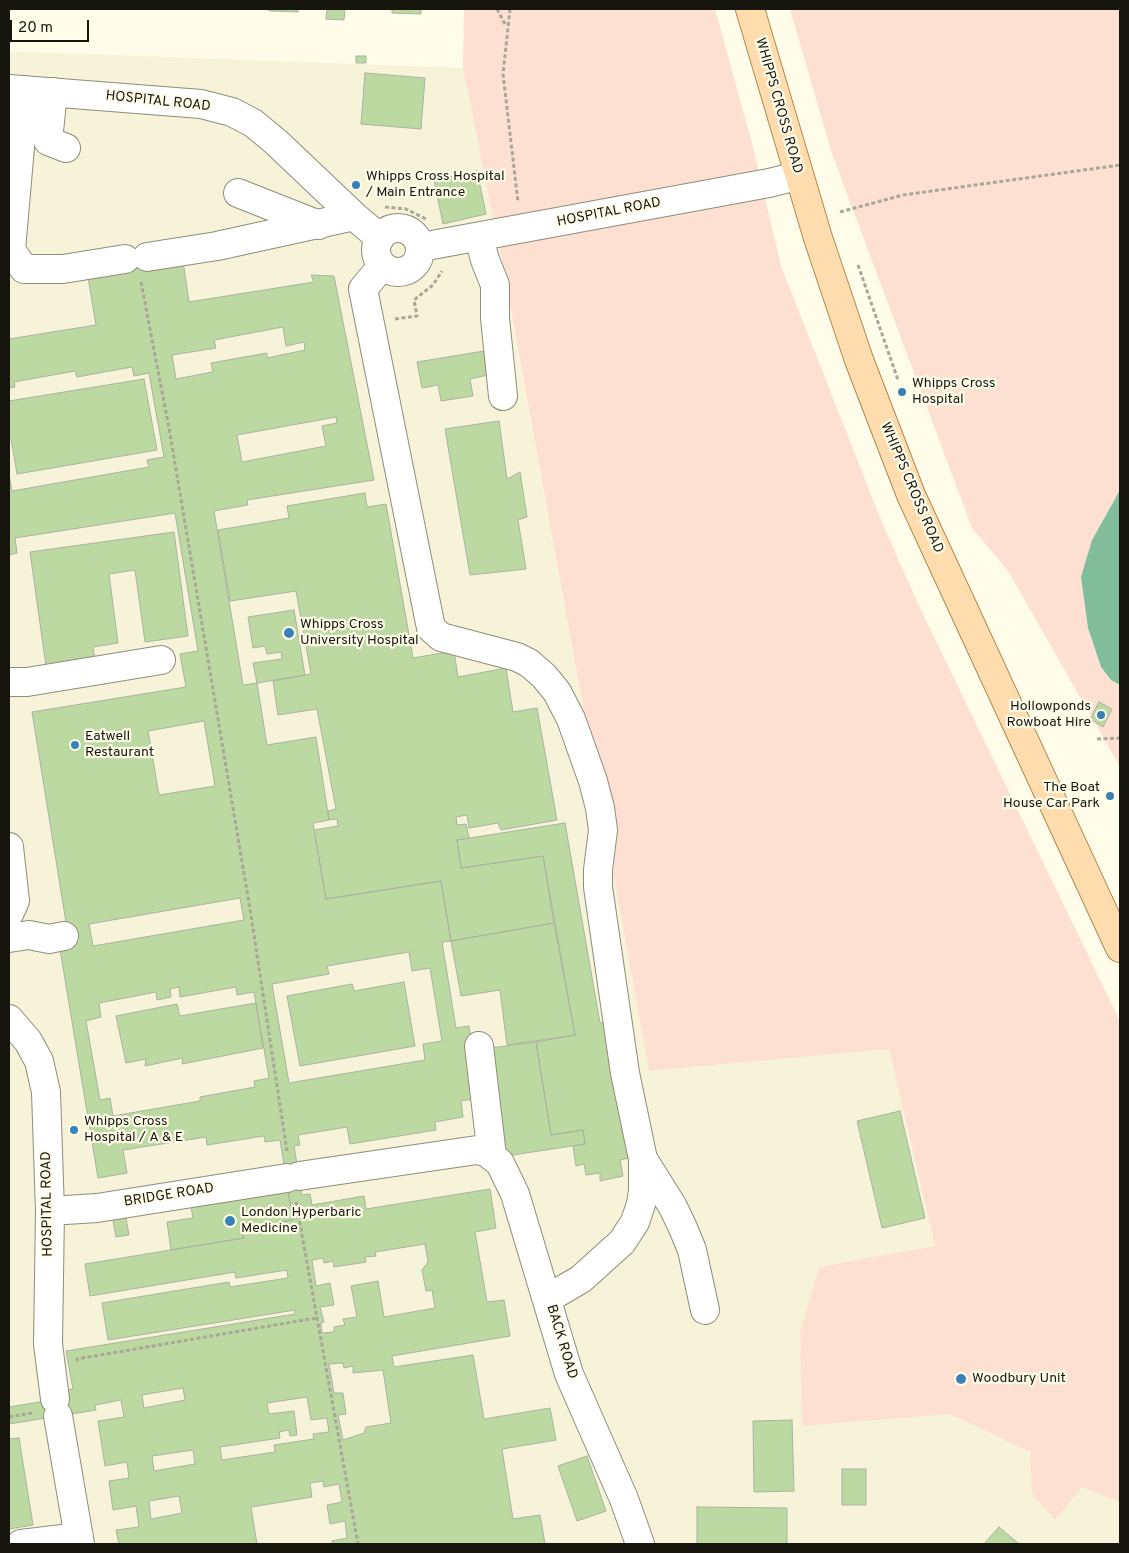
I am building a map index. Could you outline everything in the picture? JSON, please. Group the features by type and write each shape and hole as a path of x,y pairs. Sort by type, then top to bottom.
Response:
{"main road":[{"name":"WHIPPS CROSS ROAD","path":"750,9 798,176 859,360 911,495 1120,948"}],"lane":[{"name":"HOSPITAL ROAD","path":"17,90 201,104 232,112 253,123 276,142 380,238"},
{"path":"17,90 11,250 24,269 63,269 138,264 354,216"},
{"path":"53,92 48,141 66,148"},
{"name":"HOSPITAL ROAD","path":"420,247 769,183 798,176"},
{"path":"238,193 320,225"},
{"path":"392,229 405,229 413,234 420,247 417,262 409,270 395,272 382,266 376,255 380,238 392,229"},
{"path":"479,237 494,285 495,318 503,396"},
{"path":"382,266 363,289 431,628 441,637 517,657 536,669 557,692 572,719 588,764 600,808 603,830 598,887 626,1073 644,1159 641,1204 635,1222 622,1242 580,1279 547,1299"},
{"path":"9,682 27,682 162,660"},
{"path":"9,847 15,901 9,914"},
{"path":"9,938 29,935 49,939 64,936"},
{"name":"HOSPITAL ROAD","path":"9,1019 28,1041 39,1061 44,1084 50,1211 48,1344 79,1541 21,1544"},
{"path":"479,1046 485,1153"},
{"name":"BRIDGE ROAD","path":"50,1211 98,1208 292,1176 485,1153"},
{"name":"BACK ROAD","path":"485,1153 508,1176 569,1374 624,1499 640,1544"},
{"path":"644,1159 673,1207 692,1250 705,1310"}],"path":[{"path":"497,9 507,27"},
{"path":"510,9 503,74 518,206"},
{"path":"840,212 903,196 1120,165"},
{"path":"855,257 900,386"},
{"path":"138,264 183,507 292,1176 358,1544"},
{"path":"373,340 386,338 386,320 417,316 414,300 433,285 445,265"},
{"path":"1097,739 1120,738"},
{"path":"79,1368 77,1359 316,1318"}],"shaded area":[{"path":"464,9 715,9 753,147 781,266 881,520 919,606 1120,1021 1120,1502 1082,1487 1055,1520 1032,1494 1030,1452 950,1414 802,1426 800,1333 819,1267 935,1246 889,1049 649,1071 502,262 463,68"},
{"path":"790,9 1120,9 1120,490 1092,540 1088,628 1101,667 1111,680 1120,685 1120,767 1008,571 972,528 832,154"},
{"name":"Whipps Cross University Hospital","path":"9,51 463,68 493,217 649,1071 889,1048 935,1247 819,1267 801,1333 1120,1279 1120,1544 9,1544"},
{"path":"1120,490 1120,685 1111,680 1101,667 1088,628 1081,577 1092,540"}],"building":[{"path":"269,9 298,9 298,12 269,11"},
{"path":"327,9 345,9 344,20 326,19"},
{"path":"392,9 421,9 421,14 392,13"},
{"path":"356,56 366,56 366,63 356,63"},
{"path":"365,73 425,78 421,129 361,124"},
{"path":"477,171 486,214 443,224 434,180"},
{"path":"183,261 189,302 314,282 311,275 334,276 374,480 247,500 248,505 214,511 243,685 257,683 267,745 316,737 329,820 313,823 326,899 441,881 451,941 442,942 456,1028 469,1026 481,1098 461,1101 463,1117 435,1122 436,1130 350,1144 347,1127 298,1135 300,1145 294,1146 302,1195 310,1194 312,1205 364,1196 366,1209 490,1189 496,1228 475,1232 487,1302 504,1300 510,1336 392,1356 394,1367 473,1355 484,1419 550,1408 556,1440 502,1449 513,1519 540,1515 545,1544 333,1544 332,1541 347,1538 345,1521 330,1524 327,1505 342,1502 339,1484 324,1487 323,1481 310,1483 312,1497 251,1507 257,1544 119,1544 116,1530 139,1527 136,1506 113,1510 109,1481 129,1478 127,1462 105,1466 98,1421 124,1417 121,1400 95,1405 96,1410 9,1424 9,1407 64,1398 63,1390 73,1389 66,1351 295,1314 295,1310 108,1340 102,1303 229,1282 230,1287 288,1278 287,1270 236,1278 235,1272 90,1296 85,1264 244,1238 242,1233 280,1226 279,1222 293,1220 280,1140 265,1142 264,1136 207,1145 206,1137 123,1150 127,1173 98,1178 60,949 70,947 32,712 186,687 180,654 198,651 175,513 15,538 17,553 9,555 9,474 12,491 149,467 147,460 164,457 149,373 134,376 132,367 77,377 75,371 14,382 15,387 9,388 9,339 96,325 88,277","holes":["283,327 286,346 304,342 305,350 267,358 267,353 211,363 213,372 176,379 172,355 216,348 214,340","336,417 337,423 322,426 326,446 242,462 237,435","204,721 215,786 159,795 148,731","240,898 244,920 93,946 89,924","409,952 412,971 430,968 442,1041 423,1044 425,1060 289,1083 272,984 329,974 327,966","179,987 180,997 236,987 237,995 254,992 269,1078 254,1081 255,1087 200,1097 200,1101 113,1116 110,1098 100,1100 86,1021 101,1017 99,1003 156,992 157,1000 171,997 170,989","425,1244 428,1262 422,1270 426,1291 432,1290 435,1308 384,1317 378,1281 351,1286 357,1317 343,1319 345,1325 334,1327 334,1332 322,1333 321,1323 324,1322 320,1307 334,1305 330,1283 316,1286 312,1260 323,1258 324,1263 333,1261 334,1267 366,1262 365,1257 376,1256 375,1252","343,1363 344,1368 353,1366 353,1373 383,1370 391,1423 366,1427 364,1433 343,1440 338,1415 346,1414 343,1393 334,1393 329,1364","183,1388 185,1400 144,1408 142,1395","307,1397 311,1420 327,1418 329,1432 313,1434 314,1439 274,1445 275,1452 222,1460 220,1447 280,1438 279,1432 289,1430 290,1436 297,1435 294,1411 269,1414 267,1403","193,1450 195,1464 154,1471 152,1456","179,1496 182,1513 151,1519 149,1501"]},
{"path":"484,351 488,375 470,379 473,396 441,401 438,385 422,388 417,362"},
{"path":"144,379 157,450 17,474 11,439 9,439 9,401"},
{"path":"499,421 507,479 520,472 527,517 518,520 526,569 470,575 445,429"},
{"path":"365,493 367,507 386,504 413,658 454,651 458,677 506,668 513,712 537,708 557,820 501,830 498,823 469,828 467,815 456,817 457,825 466,824 469,838 457,840 461,868 543,856 554,923 451,941 441,881 326,899 314,830 338,826 337,819 329,820 328,811 336,809 317,709 278,715 273,681 311,674 296,591 230,601 218,530 289,518 287,506"},
{"path":"174,532 188,636 145,642 135,570 109,574 118,643 93,647 95,659 46,666 30,552"},
{"path":"294,610 305,675 257,683 253,663 282,659 281,652 267,654 265,646 253,648 248,617"},
{"name":"Hollowponds Rowboat Hire","path":"1099,702 1112,709 1103,727 1090,719"},
{"path":"565,823 600,1023 604,1022 629,1158 620,1160 623,1176 600,1181 600,1173 586,1175 584,1164 576,1166 573,1146 585,1144 583,1130 551,1135 536,1042 575,1035 543,856 461,868 457,840"},
{"path":"554,923 575,1035 507,1045 500,990 461,996 451,941"},
{"path":"404,982 415,1046 300,1066 287,996 352,984 354,991"},
{"path":"256,1003 263,1048 182,1064 183,1058 145,1066 146,1059 126,1063 116,1016 177,1004 180,1016"},
{"path":"536,1042 551,1135 583,1130 585,1144 506,1156 490,1048"},
{"path":"900,1111 925,1218 882,1228 857,1121"},
{"name":"London Hyperbaric Medicine","path":"288,1191 293,1220 279,1222 280,1226 242,1233 244,1238 171,1250 167,1222 193,1218 191,1207"},
{"path":"126,1218 129,1235 116,1237 113,1220"},
{"path":"792,1420 794,1491 754,1492 753,1421"},
{"path":"19,1438 33,1525 9,1529 9,1439"},
{"path":"587,1456 606,1511 577,1521 558,1466"},
{"path":"842,1469 866,1469 866,1505 842,1505"},
{"path":"697,1507 787,1508 787,1544 697,1544"},
{"path":"999,1527 1019,1544 984,1544"}],"place":[{"name":"Whipps Cross Hospital / Main Entrance","path":"356,185"},
{"name":"Whipps Cross Hospital","path":"902,392"},
{"name":"Whipps Cross University Hospital","path":"289,633"},
{"name":"Hollowponds Rowboat Hire","path":"1101,715"},
{"name":"Eatwell Restaurant","path":"75,745"},
{"name":"The Boat House Car Park","path":"1110,796"},
{"name":"Whipps Cross Hospital / A & E","path":"74,1130"},
{"name":"London Hyperbaric Medicine","path":"230,1221"},
{"name":"Woodbury Unit","path":"961,1379"}]}
